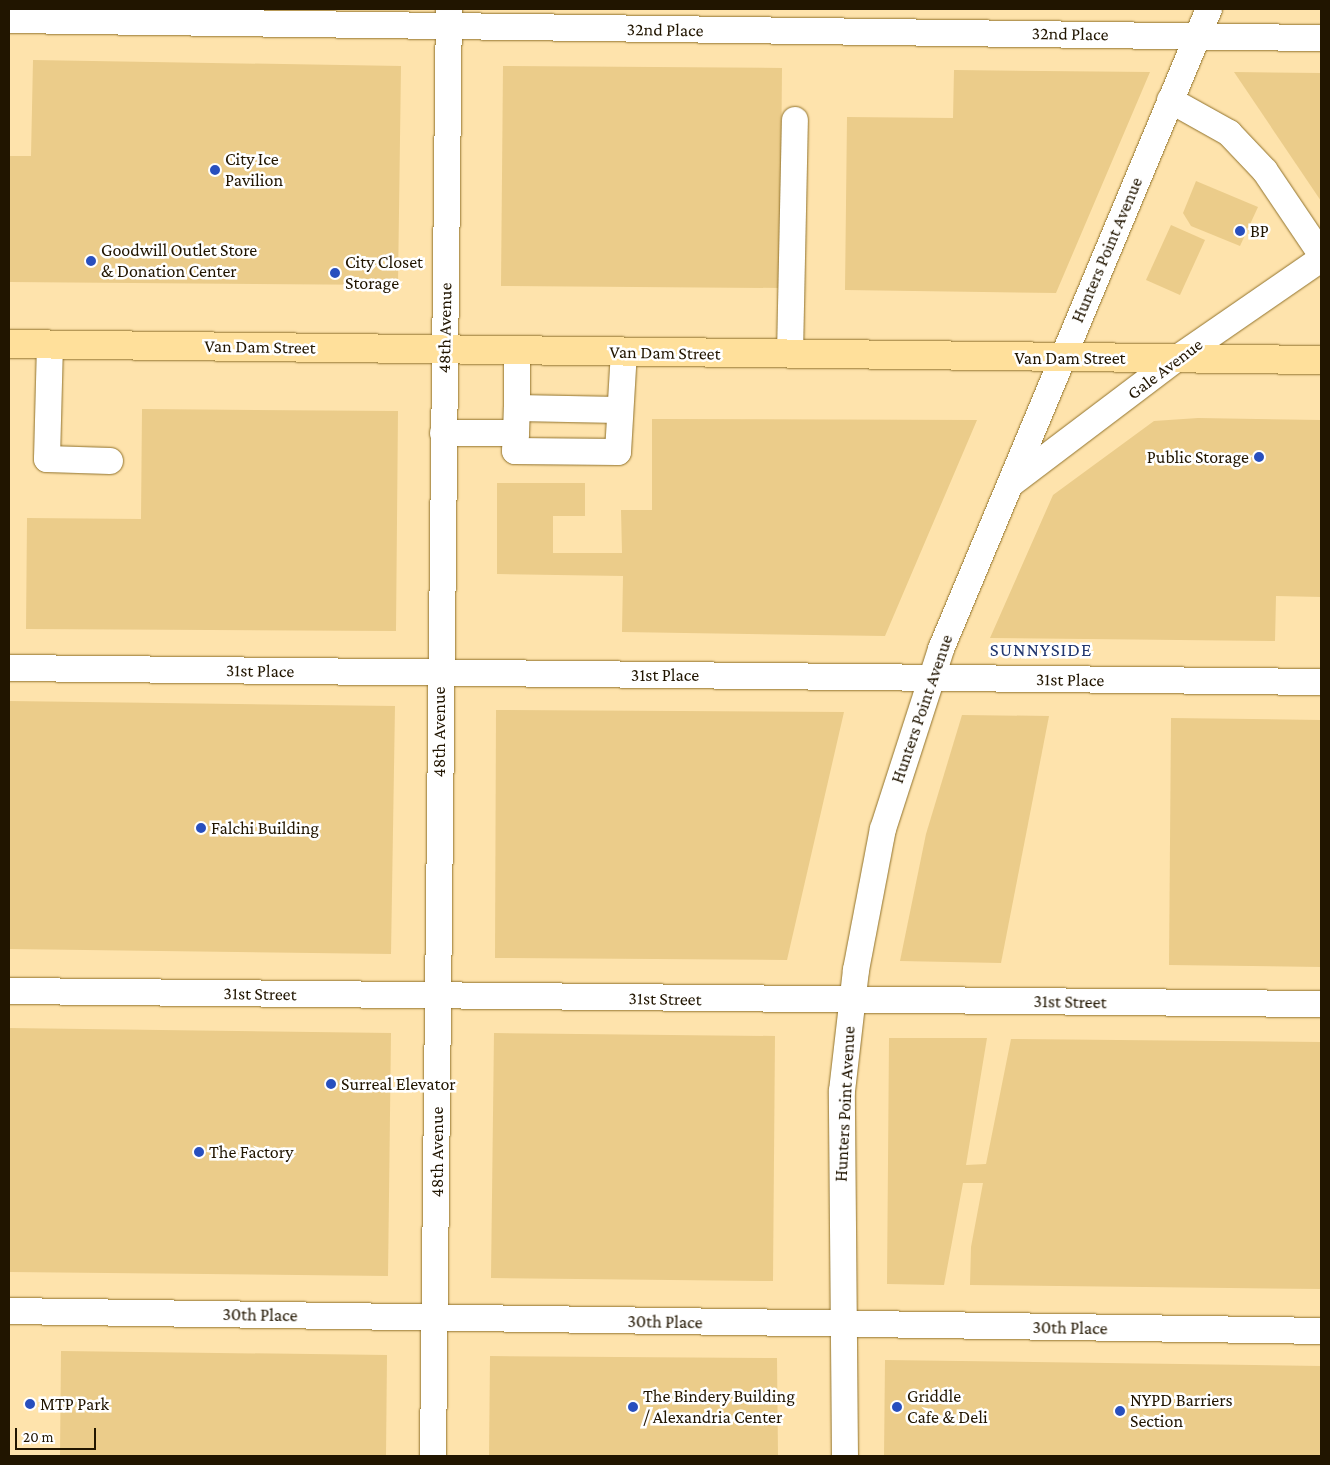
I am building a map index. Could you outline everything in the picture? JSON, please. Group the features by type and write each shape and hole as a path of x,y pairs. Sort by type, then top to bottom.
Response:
{"main road":[{"name":"Van Dam Street","path":"9,344 1321,360"}],"street":[{"name":"Hunters Point Avenue","path":"845,1456 841,1130 851,1001 883,828 930,677 1061,358 1196,35 1209,9"},
{"name":"32nd Place","path":"9,20 449,18 1321,38"},
{"name":"48th Avenue","path":"433,1456 440,673 449,18"},
{"path":"1170,100 1229,133 1265,171 1321,254"},
{"path":"790,354 795,120"},
{"name":"Gale Avenue","path":"1011,483 1176,359 1321,259"},
{"path":"50,344 47,459 110,461"},
{"path":"517,351 515,451 618,452 619,410 624,352"},
{"path":"443,433 516,420 619,410"},
{"name":"31st Place","path":"9,668 1321,682"},
{"name":"31st Street","path":"9,991 851,1001 1321,1004"},
{"name":"30th Place","path":"9,1311 842,1326 1321,1331"}],"building":[{"name":"City Ice Pavilion","path":"33,60 401,66 398,285 9,282 9,156 31,156"},
{"path":"503,66 782,68 780,288 501,286"},
{"path":"954,70 1150,72 1056,293 845,290 847,117 953,118"},
{"path":"1234,72 1321,73 1321,201"},
{"path":"1196,181 1258,207 1240,246 1191,226 1183,213"},
{"path":"1171,225 1205,240 1180,295 1146,280"},
{"path":"142,409 398,411 396,631 26,629 27,518 141,519"},
{"path":"1198,418 1321,420 1321,597 1276,596 1275,641 990,638 1053,495 1154,421"},
{"path":"652,419 977,420 885,636 622,632 623,576 497,574 497,483 585,483 585,516 553,516 553,553 622,553 621,510 652,510"},
{"name":"Falchi Building","path":"9,701 395,706 391,954 9,949"},
{"path":"496,710 844,712 787,960 495,958"},
{"path":"962,715 1049,716 1001,963 900,961 926,834"},
{"path":"1171,718 1321,720 1321,967 1169,965"},
{"name":"The Factory","path":"9,1028 391,1033 388,1276 9,1272"},
{"path":"494,1033 775,1036 773,1281 491,1278"},
{"path":"889,1038 987,1038 966,1165 986,1164 1011,1039 1321,1042 1321,1289 970,1285 971,1247 983,1183 963,1183 944,1285 887,1284"},
{"path":"61,1351 387,1355 386,1456 60,1456"},
{"name":"The Bindery Building / Alexandria Center","path":"490,1356 777,1358 778,1456 489,1456"},
{"name":"NYPD Barriers Section","path":"885,1360 1321,1366 1321,1456 884,1456"}],"place":[{"name":"City Ice Pavilion","path":"215,170"},
{"name":"BP","path":"1240,231"},
{"name":"Goodwill Outlet Store & Donation Center","path":"91,261"},
{"name":"City Closet Storage","path":"335,273"},
{"name":"Public Storage","path":"1259,457"},
{"name":"Falchi Building","path":"201,828"},
{"name":"Surreal Elevator","path":"331,1084"},
{"name":"The Factory","path":"199,1152"},
{"name":"MTP Park","path":"30,1404"},
{"name":"The Bindery Building / Alexandria Center","path":"633,1407"},
{"name":"Griddle Cafe & Deli","path":"897,1407"},
{"name":"NYPD Barriers Section","path":"1120,1411"}],"district":[{"name":"SUNNYSIDE","path":"1041,650"}]}
